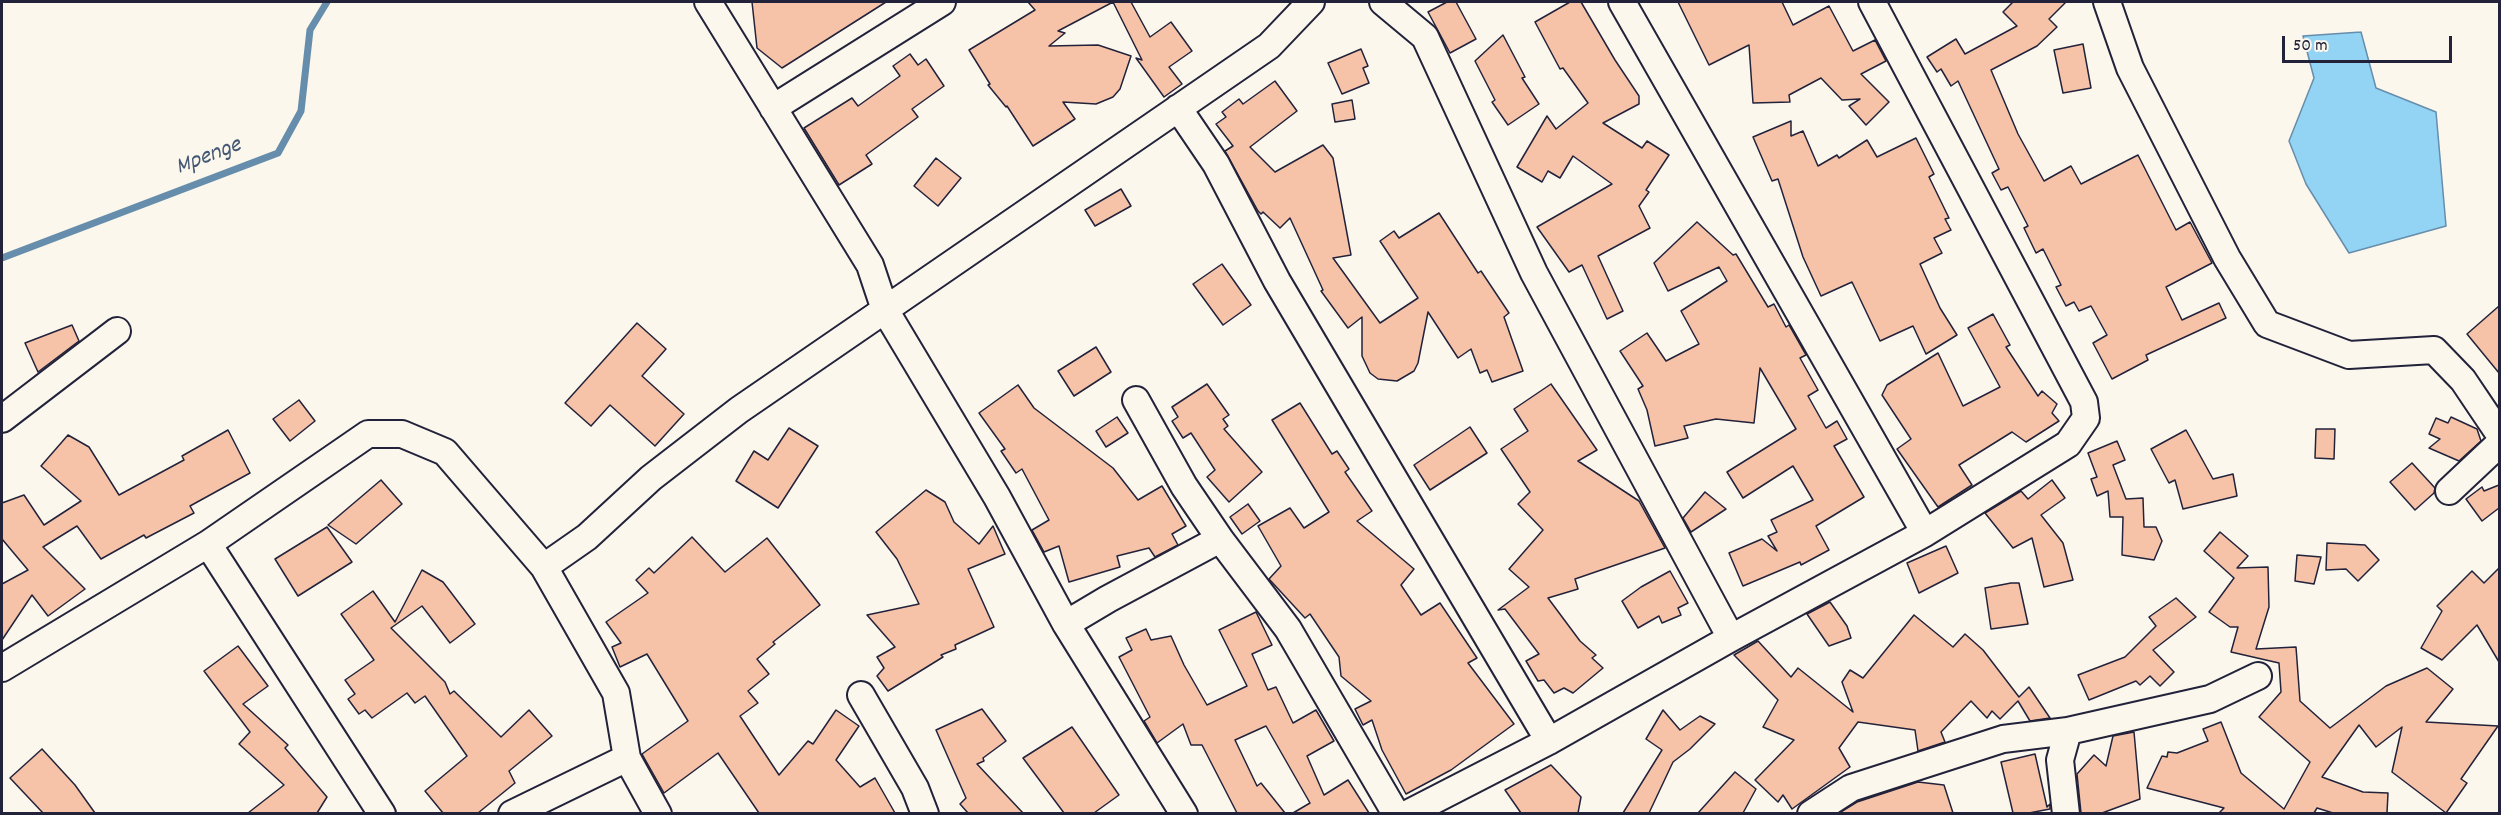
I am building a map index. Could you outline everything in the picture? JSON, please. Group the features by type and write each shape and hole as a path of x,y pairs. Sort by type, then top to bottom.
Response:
{"street":[{"path":"708,2 870,265 885,310 997,497 1066,624 1184,813"},
{"path":"773,108 942,2"},
{"path":"544,567 587,537 651,478 739,410 1269,46 1311,2"},
{"path":"1383,2 1425,37 1534,273 1731,638"},
{"path":"1622,2 1925,533"},
{"path":"1407,813 1549,741 1731,638 1925,533 2068,444 2086,418 2084,402 1872,2"},
{"path":"2107,2 2130,68 2227,258 2267,324 2349,355 2434,350 2463,380 2499,435"},
{"path":"1178,108 1216,164 1277,281 1549,741"},
{"path":"2,418 117,331"},
{"path":"1136,399 1184,486 1220,539 1288,629 1396,813"},
{"path":"2,668 208,544 368,434 402,434 445,452 544,567 616,693 627,758 658,813"},
{"path":"2448,491 2499,442"},
{"path":"1066,624 1220,539"},
{"path":"208,544 382,813"},
{"path":"1811,813 1851,788 2003,739 2068,732 2210,699 2258,676"},
{"path":"861,695 915,788 925,813"},
{"path":"2066,813 2060,760 2068,732"},
{"path":"512,813 627,758"}],"water":[{"path":"2361,32 2376,88 2436,112 2446,226 2349,253 2306,184 2289,141 2314,78 2303,36"}],"building":[{"path":"752,2 886,2 782,68 757,48"},
{"path":"1028,2 1113,2 1058,31 1065,33 1049,46 1098,45 1131,56 1120,89 1113,97 1096,104 1063,102 1075,119 1033,146 1007,106 988,85 990,84 969,50 1035,10"},
{"path":"1113,2 1131,2 1150,37 1171,22 1192,51 1169,67 1182,84 1164,97 1136,58 1142,60"},
{"path":"1447,2 1456,2 1476,39 1450,53 1428,12"},
{"path":"1570,2 1581,2 1639,96 1639,104 1603,123 1642,148 1647,141 1669,155 1646,190 1649,192 1639,206 1650,228 1598,256 1623,311 1607,319 1582,265 1569,272 1537,227 1612,184 1573,156 1560,178 1548,171 1542,182 1517,167 1547,116 1556,129 1588,103 1563,68 1560,69 1535,22"},
{"path":"1678,2 1782,2 1793,25 1829,6 1853,51 1875,40 1886,61 1861,74 1889,102 1866,125 1849,106 1860,99 1842,100 1821,78 1789,95 1790,102 1753,103 1749,45 1709,65"},
{"path":"2013,2 2066,2 2049,19 2057,27 2037,46 1991,70 2018,134 2044,181 2071,166 2081,184 2138,155 2176,230 2190,222 2212,263 2166,287 2182,320 2219,303 2226,318 2146,355 2148,360 2112,379 2093,343 2107,335 2091,306 2079,311 2074,302 2066,306 2056,287 2061,285 2043,249 2036,253 2024,228 2028,226 2008,187 2001,190 1992,173 1999,169 1958,81 1951,86 1941,69 1937,72 1927,57 1956,39 1965,54 2017,26 2003,12"},
{"path":"1503,35 1525,77 1522,78 1539,104 1508,125 1492,102 1495,100 1475,61"},
{"path":"2083,44 2091,88 2063,93 2054,50"},
{"path":"1361,49 1368,66 1363,68 1369,83 1342,94 1328,63"},
{"path":"910,54 918,65 926,59 944,86 912,109 918,117 866,155 872,164 839,185 804,128 852,98 858,106 900,76 893,66"},
{"path":"1275,81 1297,111 1250,147 1275,172 1323,145 1333,158 1351,255 1333,258 1380,323 1418,298 1380,241 1394,231 1399,238 1439,213 1478,273 1481,271 1509,313 1504,317 1523,371 1492,382 1487,370 1480,373 1471,349 1458,358 1428,312 1418,363 1414,371 1397,381 1378,379 1370,373 1362,356 1362,317 1348,328 1321,291 1323,290 1290,218 1280,228 1263,212 1261,214 1258,211 1225,151 1233,146 1216,124 1226,117 1222,112 1239,99 1243,104"},
{"path":"1352,100 1355,119 1335,122 1332,104"},
{"path":"1791,121 1791,136 1803,131 1818,166 1837,155 1839,158 1867,140 1877,157 1916,138 1934,174 1929,177 1949,218 1945,219 1951,230 1934,238 1942,253 1920,264 1940,308 1957,335 1926,354 1913,326 1880,341 1852,282 1821,296 1803,257 1778,179 1772,181 1753,137"},
{"path":"936,158 961,178 938,206 914,186"},
{"path":"1121,189 1131,206 1095,226 1085,210"},
{"path":"1697,222 1733,255 1736,254 1768,307 1774,304 1786,327 1789,325 1806,355 1800,358 1818,390 1808,396 1826,428 1837,421 1847,439 1834,446 1864,497 1816,526 1829,550 1801,565 1800,562 1743,586 1729,553 1762,539 1777,551 1768,536 1777,532 1771,520 1813,500 1793,466 1743,498 1727,472 1796,429 1760,368 1754,423 1716,419 1684,426 1688,438 1655,446 1647,410 1638,389 1643,386 1620,351 1647,333 1666,361 1699,344 1681,311 1727,281 1719,267 1668,291 1654,263"},
{"path":"1222,264 1251,305 1223,325 1193,284"},
{"path":"2499,306 2499,373 2467,334"},
{"path":"1993,314 2010,345 2006,347 2038,396 2042,391 2057,404 2052,413 2059,421 2026,442 2012,432 1959,465 1972,485 1938,507 1897,449 1911,439 1882,395 1887,385 1938,353 1963,406 2000,387 1968,328"},
{"path":"637,323 666,349 642,376 684,414 655,446 610,405 591,426 565,403"},
{"path":"72,325 79,341 38,372 25,343"},
{"path":"1096,347 1111,372 1074,396 1058,371"},
{"path":"1207,384 1229,415 1223,419 1228,426 1224,429 1262,472 1229,502 1207,477 1215,470 1191,433 1183,438 1172,421 1178,417 1172,407"},
{"path":"1551,384 1597,450 1578,461 1639,501 1665,548 1575,579 1578,589 1548,598 1580,641 1596,655 1592,658 1603,668 1573,693 1564,688 1554,693 1544,680 1538,681 1526,661 1539,654 1505,609 1498,610 1529,587 1509,569 1543,530 1518,504 1530,492 1501,449 1528,431 1514,409"},
{"path":"1018,385 1034,408 1113,468 1138,500 1162,486 1186,526 1172,534 1178,545 1155,557 1149,548 1117,556 1120,567 1069,582 1059,546 1044,552 1032,530 1049,520 1022,469 1016,473 1001,451 1005,449 979,413"},
{"path":"299,400 315,421 290,441 273,419"},
{"path":"1300,403 1332,454 1337,451 1349,469 1345,472 1372,511 1357,521 1414,569 1401,585 1421,615 1440,603 1477,658 1468,663 1514,724 1451,770 1406,794 1382,750 1372,720 1363,725 1355,709 1371,701 1341,676 1339,657 1310,614 1305,618 1269,579 1281,566 1258,526 1290,508 1304,528 1329,512 1272,420"},
{"path":"1117,417 1128,433 1106,447 1096,431"},
{"path":"2451,417 2477,429 2481,441 2459,461 2429,448 2440,439 2429,434 2436,418 2448,423"},
{"path":"1470,427 1487,453 1430,490 1414,465"},
{"path":"789,428 818,446 778,508 736,481 754,451 768,460"},
{"path":"2316,429 2335,429 2334,459 2315,458"},
{"path":"228,430 250,473 190,506 194,513 146,538 144,535 101,559 77,526 43,547 85,589 48,616 32,595 2,640 2,584 28,570 2,539 2,503 24,495 44,525 81,501 41,466 68,435 89,447 119,495 184,460 182,456"},
{"path":"2186,430 2213,479 2233,474 2237,496 2183,509 2175,480 2169,483 2151,449"},
{"path":"2117,441 2125,460 2113,465 2126,499 2143,498 2144,527 2156,527 2162,541 2154,560 2122,555 2123,517 2110,517 2108,491 2097,496 2091,479 2097,477 2088,453"},
{"path":"2412,463 2435,488 2434,493 2415,510 2390,482"},
{"path":"381,480 402,504 356,544 328,525"},
{"path":"2052,480 2065,498 2041,515 2063,543 2073,580 2044,587 2032,538 2013,548 1985,513 2021,491 2028,499"},
{"path":"2499,485 2499,508 2482,521 2466,499 2482,487 2484,491"},
{"path":"926,490 945,502 954,522 979,544 993,526 1005,554 968,569 994,627 955,645 956,649 941,655 943,657 888,691 877,676 884,668 877,657 895,647 867,615 919,604 897,559 876,532"},
{"path":"1705,492 1726,509 1691,532 1683,518"},
{"path":"1248,504 1260,521 1242,534 1230,517"},
{"path":"327,527 352,562 298,596 275,559"},
{"path":"2220,532 2248,556 2237,568 2268,567 2269,607 2256,649 2296,647 2300,701 2330,728 2386,686 2427,668 2453,689 2426,722 2498,726 2461,779 2467,783 2446,813 2392,772 2402,727 2376,747 2359,725 2322,777 2363,792 2388,793 2387,813 2333,813 2317,808 2314,813 2219,813 2224,808 2147,788 2162,756 2167,757 2168,752 2177,753 2208,741 2203,729 2221,722 2241,773 2284,809 2310,762 2259,717 2281,692 2279,663 2231,652 2238,627 2230,627 2209,612 2234,578 2204,551"},
{"path":"692,537 725,572 767,538 820,605 773,642 775,644 757,659 769,674 748,691 758,703 740,716 779,775 808,741 813,744 836,710 859,726 836,760 860,787 875,778 895,813 759,813 718,753 664,793 642,754 688,721 647,654 620,667 612,647 621,643 606,622 648,593 636,580 649,568 654,573"},
{"path":"2327,543 2365,545 2379,560 2358,581 2346,569 2326,570"},
{"path":"1946,546 1958,573 1919,593 1907,563"},
{"path":"2297,555 2321,557 2314,584 2295,581"},
{"path":"2499,568 2499,662 2477,625 2442,660 2421,648 2442,611 2437,606 2472,571 2484,583"},
{"path":"422,570 443,582 475,624 450,643 422,606 391,628 445,682 450,694 454,691 501,737 529,710 552,736 509,771 515,783 478,813 443,813 425,791 467,756 425,696 415,703 407,693 372,718 365,710 359,714 348,699 355,694 345,680 374,660 341,614 373,591 395,622"},
{"path":"1670,571 1688,603 1678,608 1681,615 1662,623 1659,616 1638,628 1622,601 1641,587"},
{"path":"2019,583 2028,624 1991,629 1985,588"},
{"path":"2176,598 2196,617 2153,650 2174,672 2160,686 2150,676 2140,685 2136,681 2089,700 2078,675 2125,657 2156,626 2149,617"},
{"path":"1830,602 1847,626 1851,638 1829,646 1807,614"},
{"path":"1256,612 1272,645 1252,654 1268,690 1276,687 1293,723 1316,710 1334,741 1307,756 1324,795 1348,780 1369,813 1293,813 1310,803 1266,726 1235,740 1257,786 1261,783 1285,813 1237,813 1202,745 1191,745 1183,724 1157,743 1144,721 1150,717 1119,657 1132,650 1126,638 1146,629 1151,640 1171,636 1184,665 1207,705 1247,686 1219,630"},
{"path":"1914,615 1953,647 1965,634 1983,650 2019,697 2029,687 2050,718 2030,721 2018,701 2000,719 1992,711 1987,718 1971,701 1941,732 1945,742 1918,751 1915,730 1858,722 1839,748 1850,767 1792,809 1783,795 1778,802 1755,780 1794,740 1763,727 1778,700 1734,655 1758,641 1791,677 1798,668 1853,712 1842,682 1850,670 1863,678"},
{"path":"238,646 268,686 243,704 288,745 285,748 327,797 317,813 248,813 284,785 239,744 250,732 204,671"},
{"path":"982,709 1006,741 983,758 984,761 977,764 1023,813 968,813 960,804 966,798 936,730"},
{"path":"1663,710 1680,730 1700,716 1715,724 1673,762 1649,813 1623,813 1662,750 1646,739"},
{"path":"1072,727 1119,795 1094,813 1064,813 1023,758"},
{"path":"2134,732 2140,799 2102,813 2081,813 2077,774 2094,755 2106,766 2113,736"},
{"path":"42,749 75,785 95,813 43,813 10,778"},
{"path":"2035,754 2047,807 2050,804 2050,809 2013,813 2001,762"},
{"path":"1551,765 1581,797 1578,813 1521,813 1505,790"},
{"path":"1735,772 1756,789 1743,813 1698,813"},
{"path":"1918,782 1944,785 1953,813 1839,813 1857,802"}],"waterway":[{"name":"Mpenge","path":"2,258 278,153 301,111 310,30 327,2"}]}
